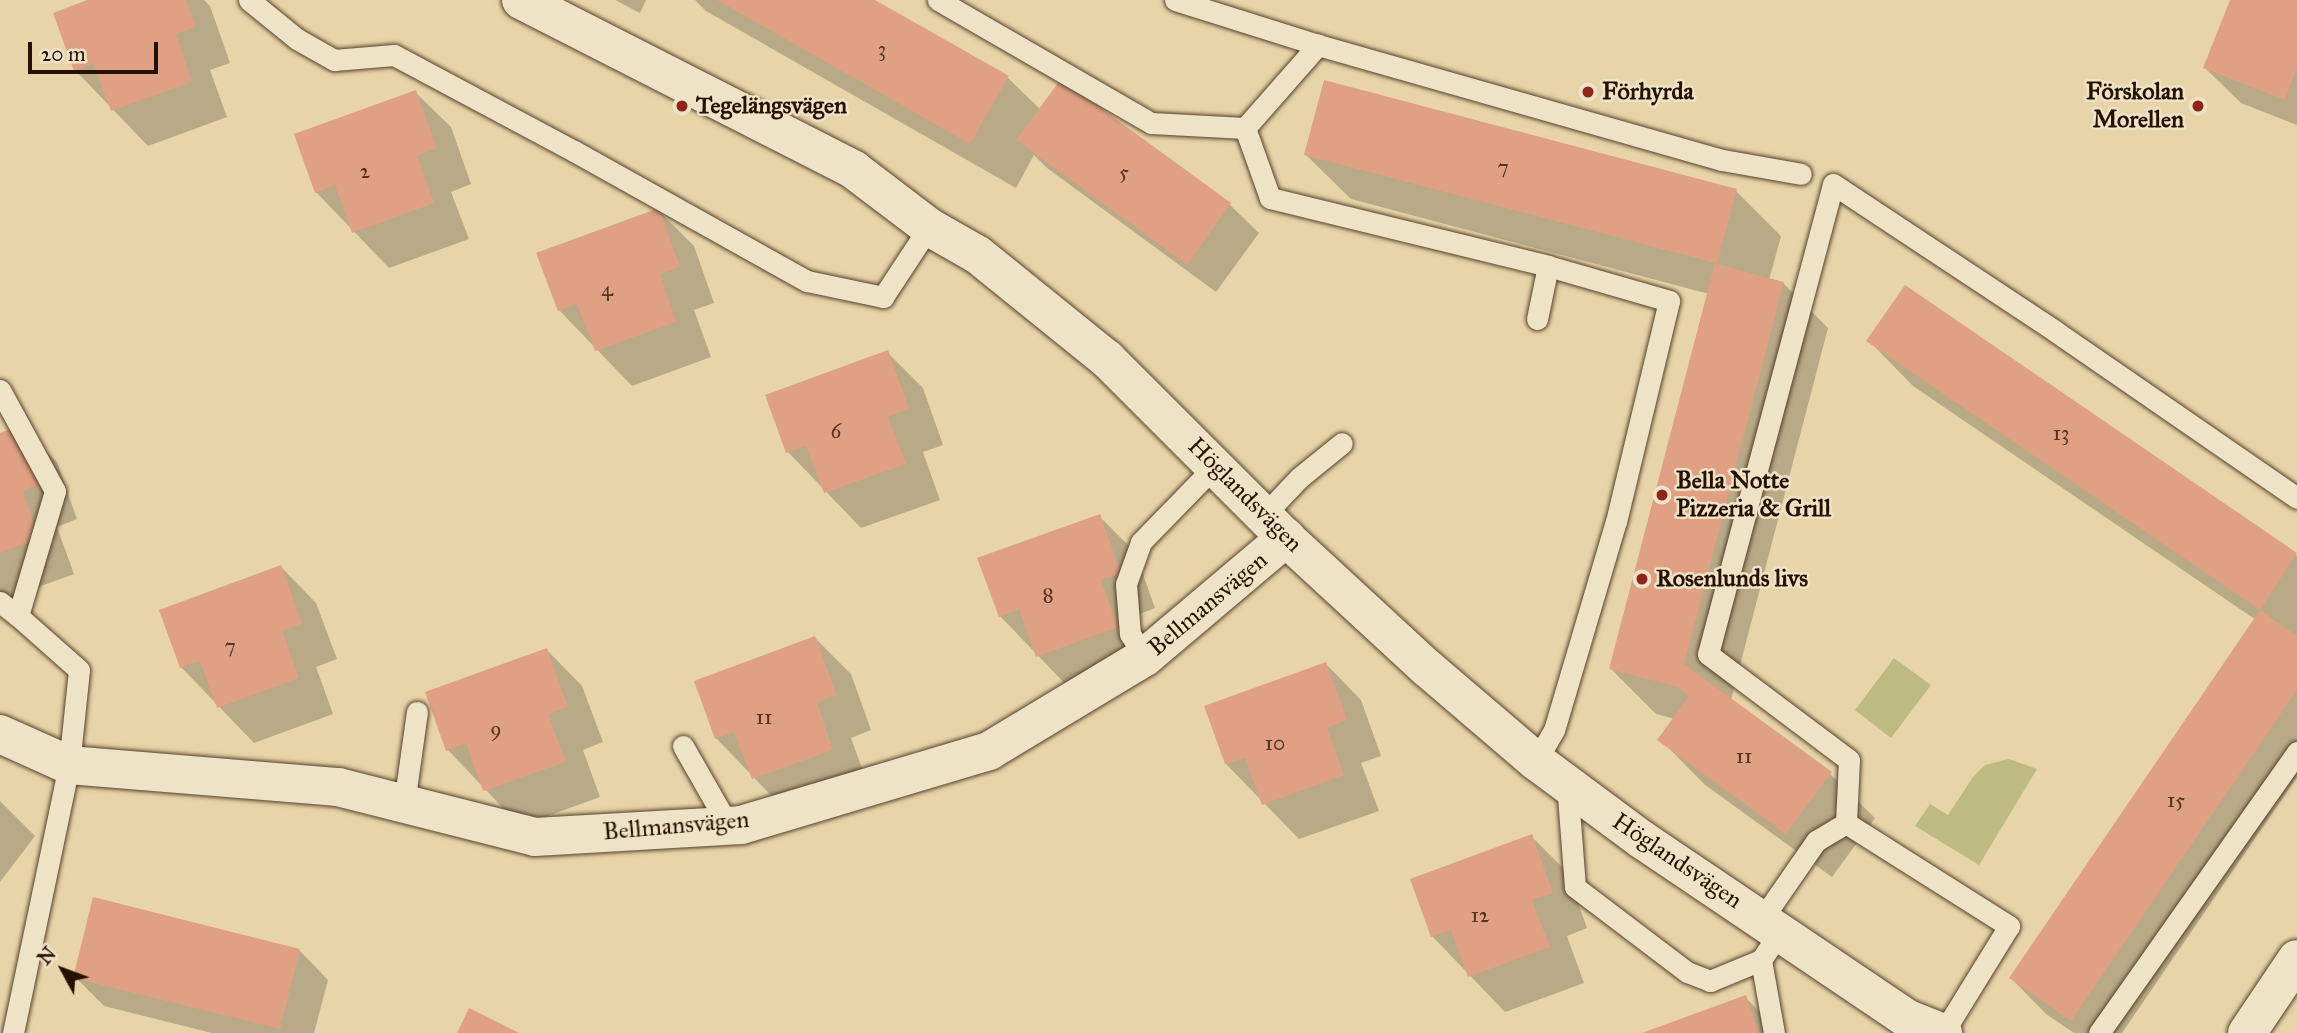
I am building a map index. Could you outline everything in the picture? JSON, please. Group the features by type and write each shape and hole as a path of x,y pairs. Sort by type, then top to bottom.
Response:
{"street":[{"name":"Höglandsvägen","path":"521,0 854,170 929,227 978,255 1107,359 1275,527 1427,667 1536,761 1768,937 1901,1026 1943,1033"},
{"name":"Bellmansvägen","path":"0,734 69,765 338,787 535,837 741,825 989,751 1145,657 1275,527"},
{"path":"2247,1033 2297,959"}],"lane":[{"path":"248,0 297,39 334,60 394,55 574,151 807,281 883,297 929,227"},
{"path":"938,0 1151,124 1245,128"},
{"path":"1175,0 1318,45 1722,160 1801,174"},
{"path":"1245,128 1318,45"},
{"path":"1245,128 1270,198 1548,266 1669,301 1616,522 1554,730 1536,761"},
{"path":"1846,823 1849,760 1708,654 1833,184 2055,331 2297,498"},
{"path":"1537,319 1548,266"},
{"path":"0,390 55,491 18,617"},
{"path":"1275,527 1299,478 1342,443"},
{"path":"1145,657 1130,634 1126,584 1140,542 1215,466"},
{"path":"0,602 79,670 69,765 13,1033"},
{"path":"404,804 417,712"},
{"path":"683,746 728,825"},
{"path":"2099,1033 2297,752"},
{"path":"1567,783 1575,887 1687,972 1710,981 1768,937 1816,841 1846,823"},
{"path":"1846,823 2009,926 1943,1033"},
{"path":"1768,937 1774,1033"}],"shaded area":[{"path":"1894,658 1931,685 1891,738 1855,710"},
{"path":"2009,759 2037,769 1979,865 1915,826 1930,804 1948,815 1973,777 1985,765"}],"building":[{"path":"87,0 186,0 196,27 176,34 192,82 111,111 93,64 74,71 53,13"},
{"path":"717,0 875,0 1009,76 970,144"},
{"path":"2230,0 2297,0 2297,67 2285,100 2203,68"},
{"path":"1061,79 1231,203 1187,265 1016,140"},
{"path":"1324,80 1737,189 1717,264 1784,282 1684,664 1832,772 1786,834 1657,740 1689,696 1678,687 1609,669 1715,263 1304,155"},
{"path":"416,90 437,148 417,156 434,203 352,233 335,185 315,193 294,134"},
{"path":"659,208 680,267 660,274 676,322 595,351 577,304 558,311 536,253"},
{"path":"1905,285 2297,553 2260,610 1866,341"},
{"path":"888,350 909,409 888,417 906,464 824,493 806,446 786,453 765,395"},
{"path":"22,425 43,483 23,491 39,538 0,553 0,433"},
{"path":"1100,514 1121,573 1101,580 1118,627 1036,657 1019,609 999,617 977,558"},
{"path":"281,565 302,624 282,631 299,678 217,708 200,661 180,668 159,610"},
{"path":"2260,610 2297,636 2297,690 2071,1021 2009,978"},
{"path":"815,636 837,695 817,702 833,750 752,779 734,732 715,739 694,681"},
{"path":"547,648 568,707 548,714 566,762 483,791 466,743 446,751 425,692"},
{"path":"1326,662 1347,720 1327,728 1344,775 1262,805 1245,758 1225,764 1204,706"},
{"path":"1532,834 1553,893 1532,900 1550,947 1468,977 1451,930 1431,937 1410,879"},
{"path":"93,897 300,949 280,1029 73,978"},
{"path":"1746,995 1759,1033 1642,1033"},
{"path":"469,1008 519,1033 457,1033"}],"place":[{"name":"Förhyrda","path":"1588,92"},
{"name":"Tegelängsvägen","path":"682,106"},
{"name":"Förskolan Morellen","path":"2198,106"},
{"name":"Bella Notte Pizzeria & Grill","path":"1662,495"},
{"name":"Rosenlunds livs","path":"1642,579"}]}
